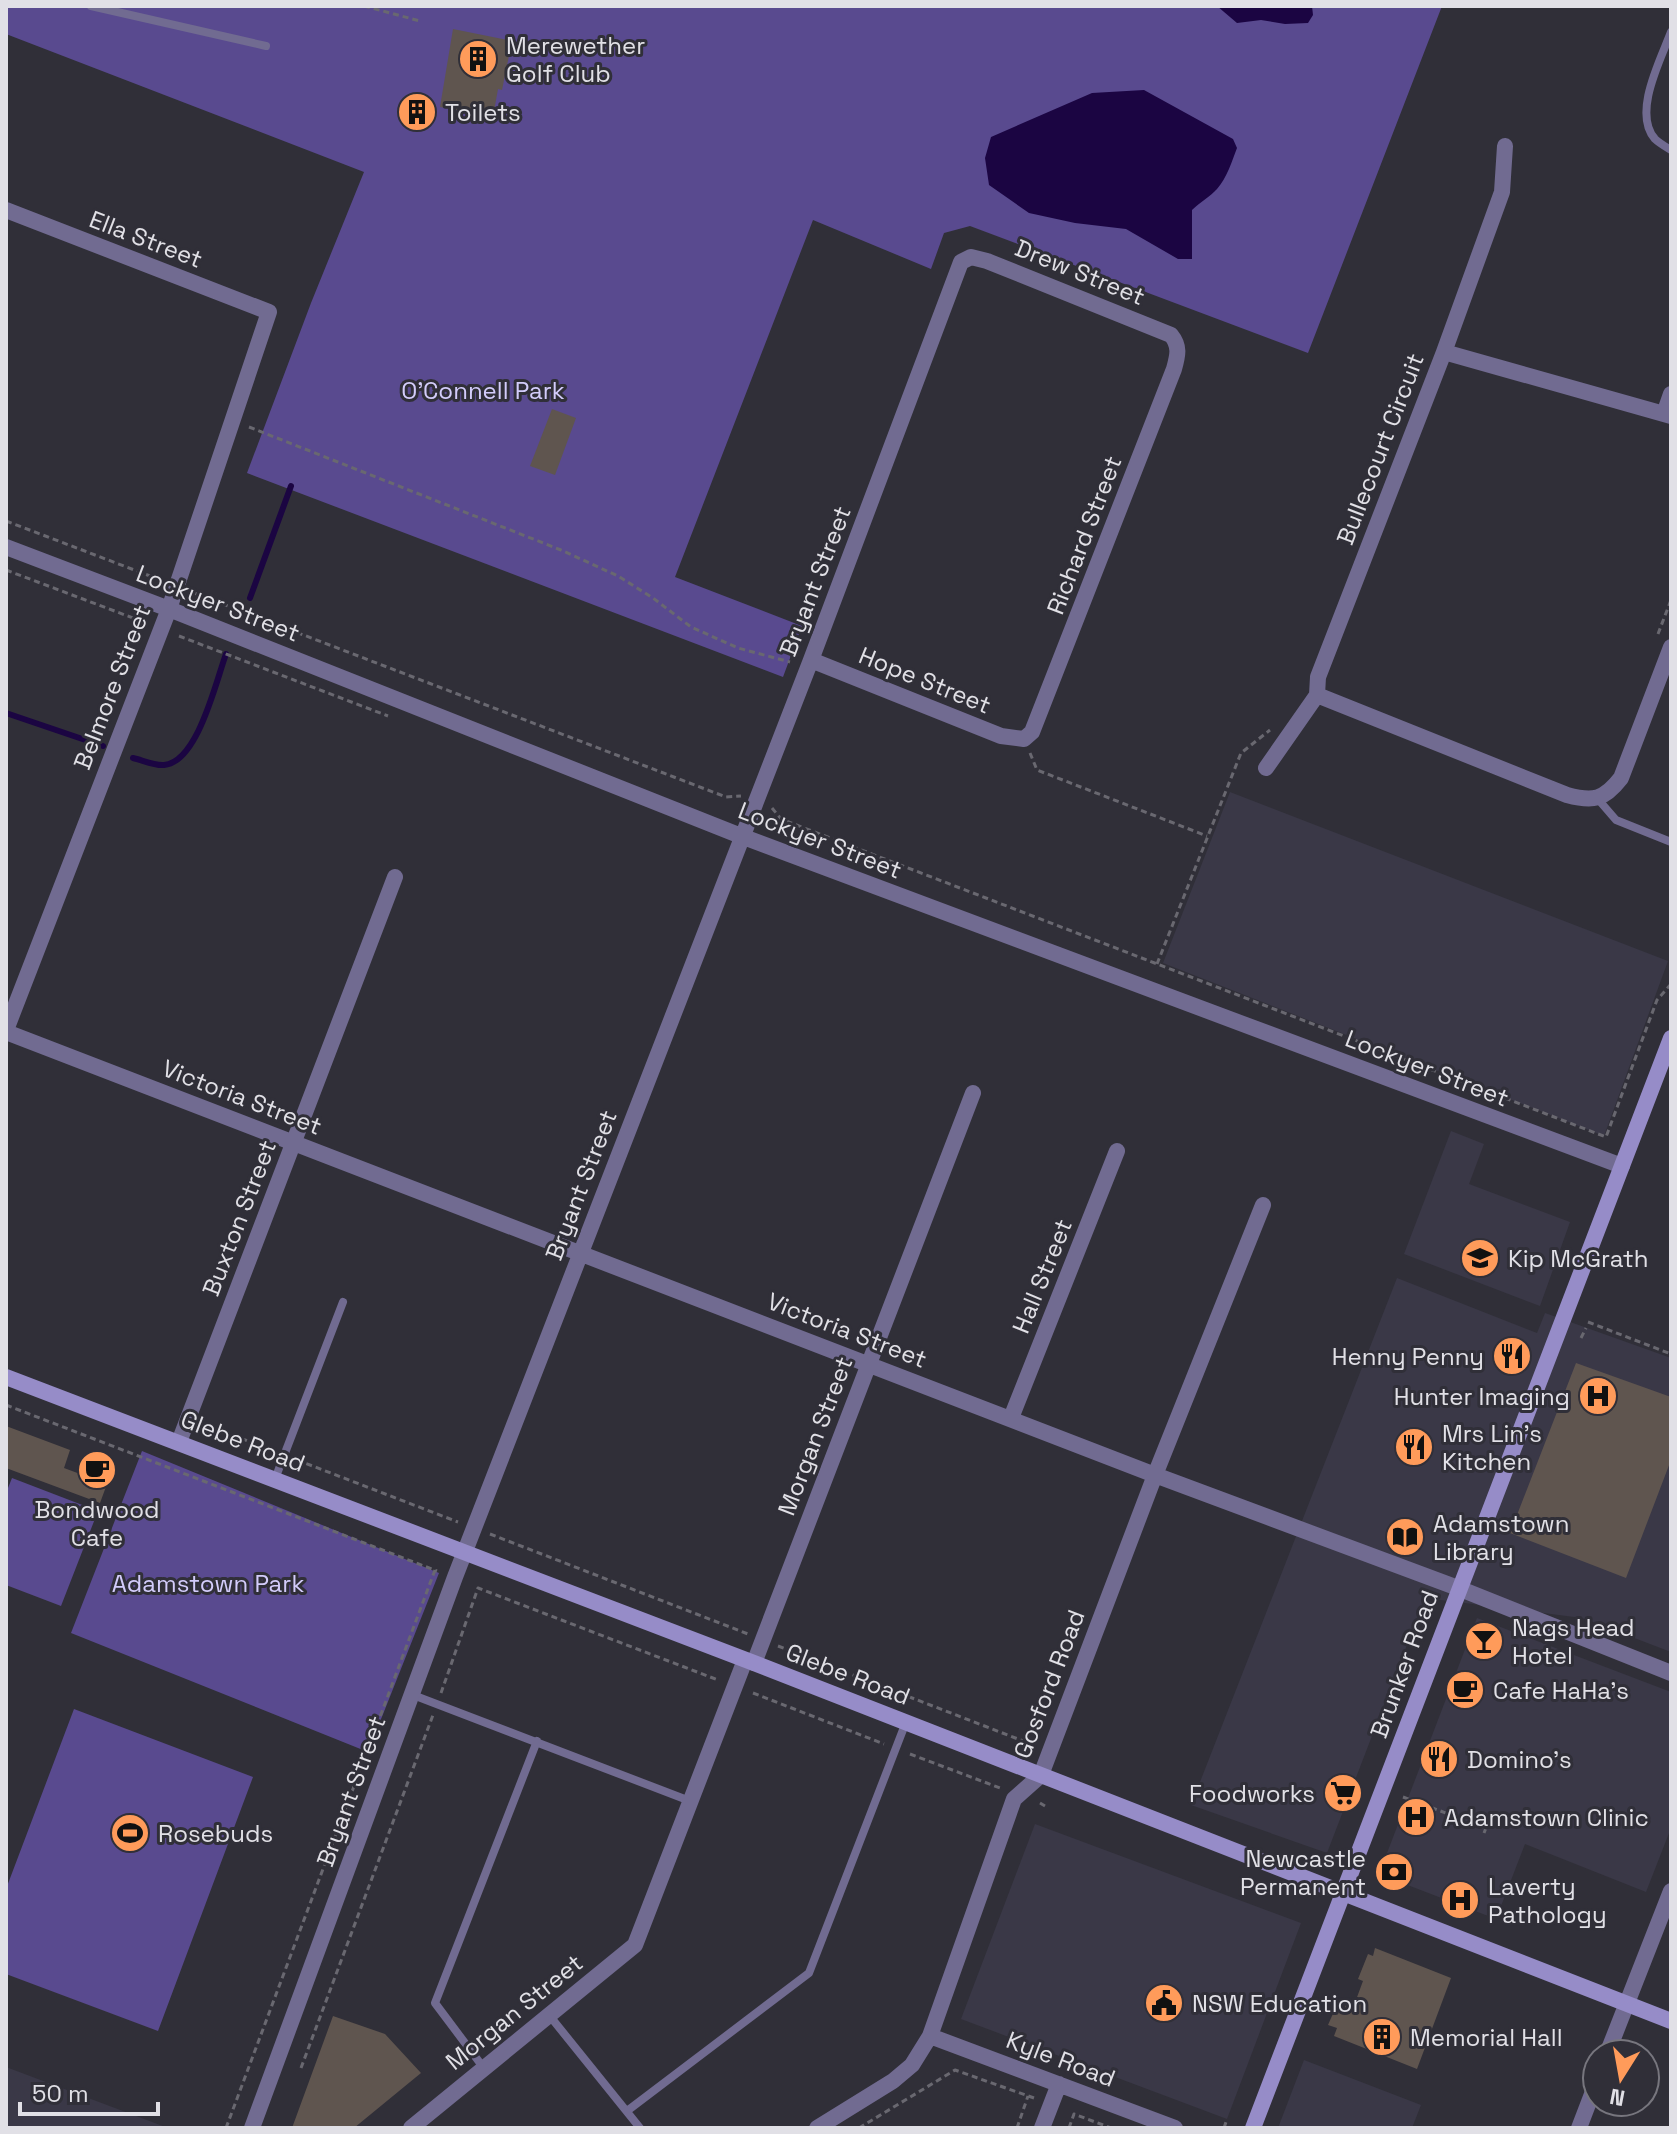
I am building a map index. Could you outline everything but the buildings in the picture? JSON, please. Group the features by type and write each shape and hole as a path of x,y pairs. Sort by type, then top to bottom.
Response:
{"main road":[{"name":"Brunker Road","path":"1253,2128 1671,1038"},
{"name":"Glebe Road","path":"6,1377 906,1722 1671,2021"}],"street":[{"path":"1444,352 1502,192 1505,146"},
{"name":"Ella Street","path":"6,210 269,312"},
{"name":"Drew Street","path":"961,262 971,257 987,261 1163,330 1177,343"},
{"name":"Bryant Street","path":"252,2128 464,1553 811,660 961,262"},
{"name":"Belmore Street","path":"6,1031 169,609 269,312"},
{"name":"Richard Street","path":"1024,739 1038,723 1174,369 1177,343"},
{"name":"Bullecourt Circuit","path":"1266,768 1317,695 1318,677 1444,352 1668,415"},
{"path":"1668,415 1671,394"},
{"name":"Lockyer Street","path":"6,547 741,836 1622,1166"},
{"path":"1317,695 1567,795 1582,799 1596,798 1609,794 1621,778 1664,642"},
{"name":"Hope Street","path":"811,660 1001,736 1024,739"},
{"name":"Buxton Street","path":"179,1442 395,877"},
{"name":"Victoria Street","path":"6,1031 1155,1475 1458,1588 1671,1673"},
{"name":"Morgan Street","path":"411,2128 635,1945 690,1801 750,1662 973,1093"},
{"name":"Hall Street","path":"1011,1418 1117,1151"},
{"name":"Gosford Road","path":"817,2128 893,2081 912,2065 930,2036 1014,1799 1041,1775 1155,1475 1263,1205"},
{"path":"1613,2038 1671,1891"},
{"name":"Kyle Road","path":"930,2036 1175,2128"},
{"path":"1042,2128 1059,2084"}],"lane":[{"path":"91,6 266,46"},
{"path":"1671,32 1649,91 1646,114 1654,138 1671,150"},
{"path":"1596,798 1616,820 1671,842"},
{"path":"275,1479 343,1302"},
{"path":"413,1695 690,1801"},
{"path":"627,2111 809,1973 906,1722"},
{"path":"483,2067 435,2003 537,1741"},
{"path":"549,2015 640,2128"}],"path":[{"path":"364,6 420,21"},
{"path":"232,421 303,446 561,550 618,576 691,627 738,648 790,662"},
{"path":"6,521 158,579"},
{"path":"6,570 141,621"},
{"path":"194,593 726,797 745,796"},
{"path":"1664,642 1671,600"},
{"path":"1157,964 1241,753 1273,728"},
{"path":"1024,739 1037,770 1207,836"},
{"path":"769,805 781,819 1606,1137 1657,1000 1671,984"},
{"path":"1632,1067 1640,1070"},
{"path":"1588,1322 1671,1354"},
{"path":"1581,1338 1586,1328"},
{"path":"6,1405 438,1571 226,2128"},
{"path":"200,1423 465,1525"},
{"path":"486,1533 754,1636"},
{"path":"467,1582 718,1680"},
{"path":"301,2068 478,1588"},
{"path":"775,1644 1039,1747"},
{"path":"753,1693 1005,1790"},
{"path":"1403,1797 1486,1828 1484,1833"},
{"path":"1040,1803 1045,1806"},
{"path":"859,2128 955,2070 1034,2098"},
{"path":"1017,2128 1028,2096"},
{"path":"1067,2111 1111,2128"},
{"path":"1069,2128 1074,2114"},
{"path":"1224,2128 1226,2122"}],"shaded area":[{"path":"1217,6 1312,6 1313,15 1308,23 1285,24 1261,20 1237,23"},
{"path":"1144,90 1233,139 1237,148 1221,185 1192,210 1192,259 1178,259 1126,229 1029,213 989,185 985,158 991,137 1092,93"},
{"path":"1230,792 1668,961 1604,1136 1163,963"},
{"path":"1451,1131 1484,1144 1469,1184 1570,1222 1540,1306 1404,1254"},
{"path":"1397,1278 1537,1333 1545,1313 1671,1358 1671,1652 1582,1618 1425,1598 1327,1853 1191,1805"},
{"path":"1477,1618 1671,1692 1671,1828 1646,1892 1525,1844 1496,1919 1379,1874"},
{"name":"NSW Education","path":"1035,1824 1301,1923 1227,2119 961,2019"},
{"path":"1304,2060 1421,2105 1412,2128 1278,2128"},
{"path":"6,2067 168,2128 6,2128"}],"green space":[{"name":"O'Connell Park","path":"6,6 1442,6 1308,353 970,226 944,233 931,269 813,220 675,577 802,626 783,677 247,473 364,172 6,34"},
{"name":"Adamstown Park","path":"142,1451 439,1573 368,1752 71,1633"},
{"path":"12,1478 98,1511 61,1606 6,1585 6,1493"},
{"name":"Rosebuds","path":"74,1709 253,1777 158,2031 6,1974 6,1889"}],"waterway":[{"path":"250,598 291,486"},
{"path":"133,758 164,765 187,750 204,718 226,654"},
{"path":"6,713 103,746"}],"place":[{"name":"Merewether Golf Club","path":"478,59"},
{"name":"Toilets","path":"417,112"},
{"name":"Kip McGrath","path":"1480,1258"},
{"name":"Henny Penny","path":"1512,1356"},
{"name":"Hunter Imaging","path":"1598,1396"},
{"name":"Mrs Lin’s Kitchen","path":"1414,1447"},
{"name":"Bondwood Cafe","path":"97,1470"},
{"name":"Adamstown Library","path":"1405,1537"},
{"name":"Nags Head Hotel","path":"1484,1641"},
{"name":"Cafe HaHa's","path":"1465,1690"},
{"name":"Domino's","path":"1439,1759"},
{"name":"Foodworks","path":"1343,1793"},
{"name":"Adamstown Clinic","path":"1416,1817"},
{"name":"Rosebuds","path":"130,1833"},
{"name":"Newcastle Permanent","path":"1394,1872"},
{"name":"Laverty Pathology","path":"1460,1900"},
{"name":"NSW Education","path":"1164,2003"},
{"name":"Memorial Hall","path":"1382,2037"}]}
